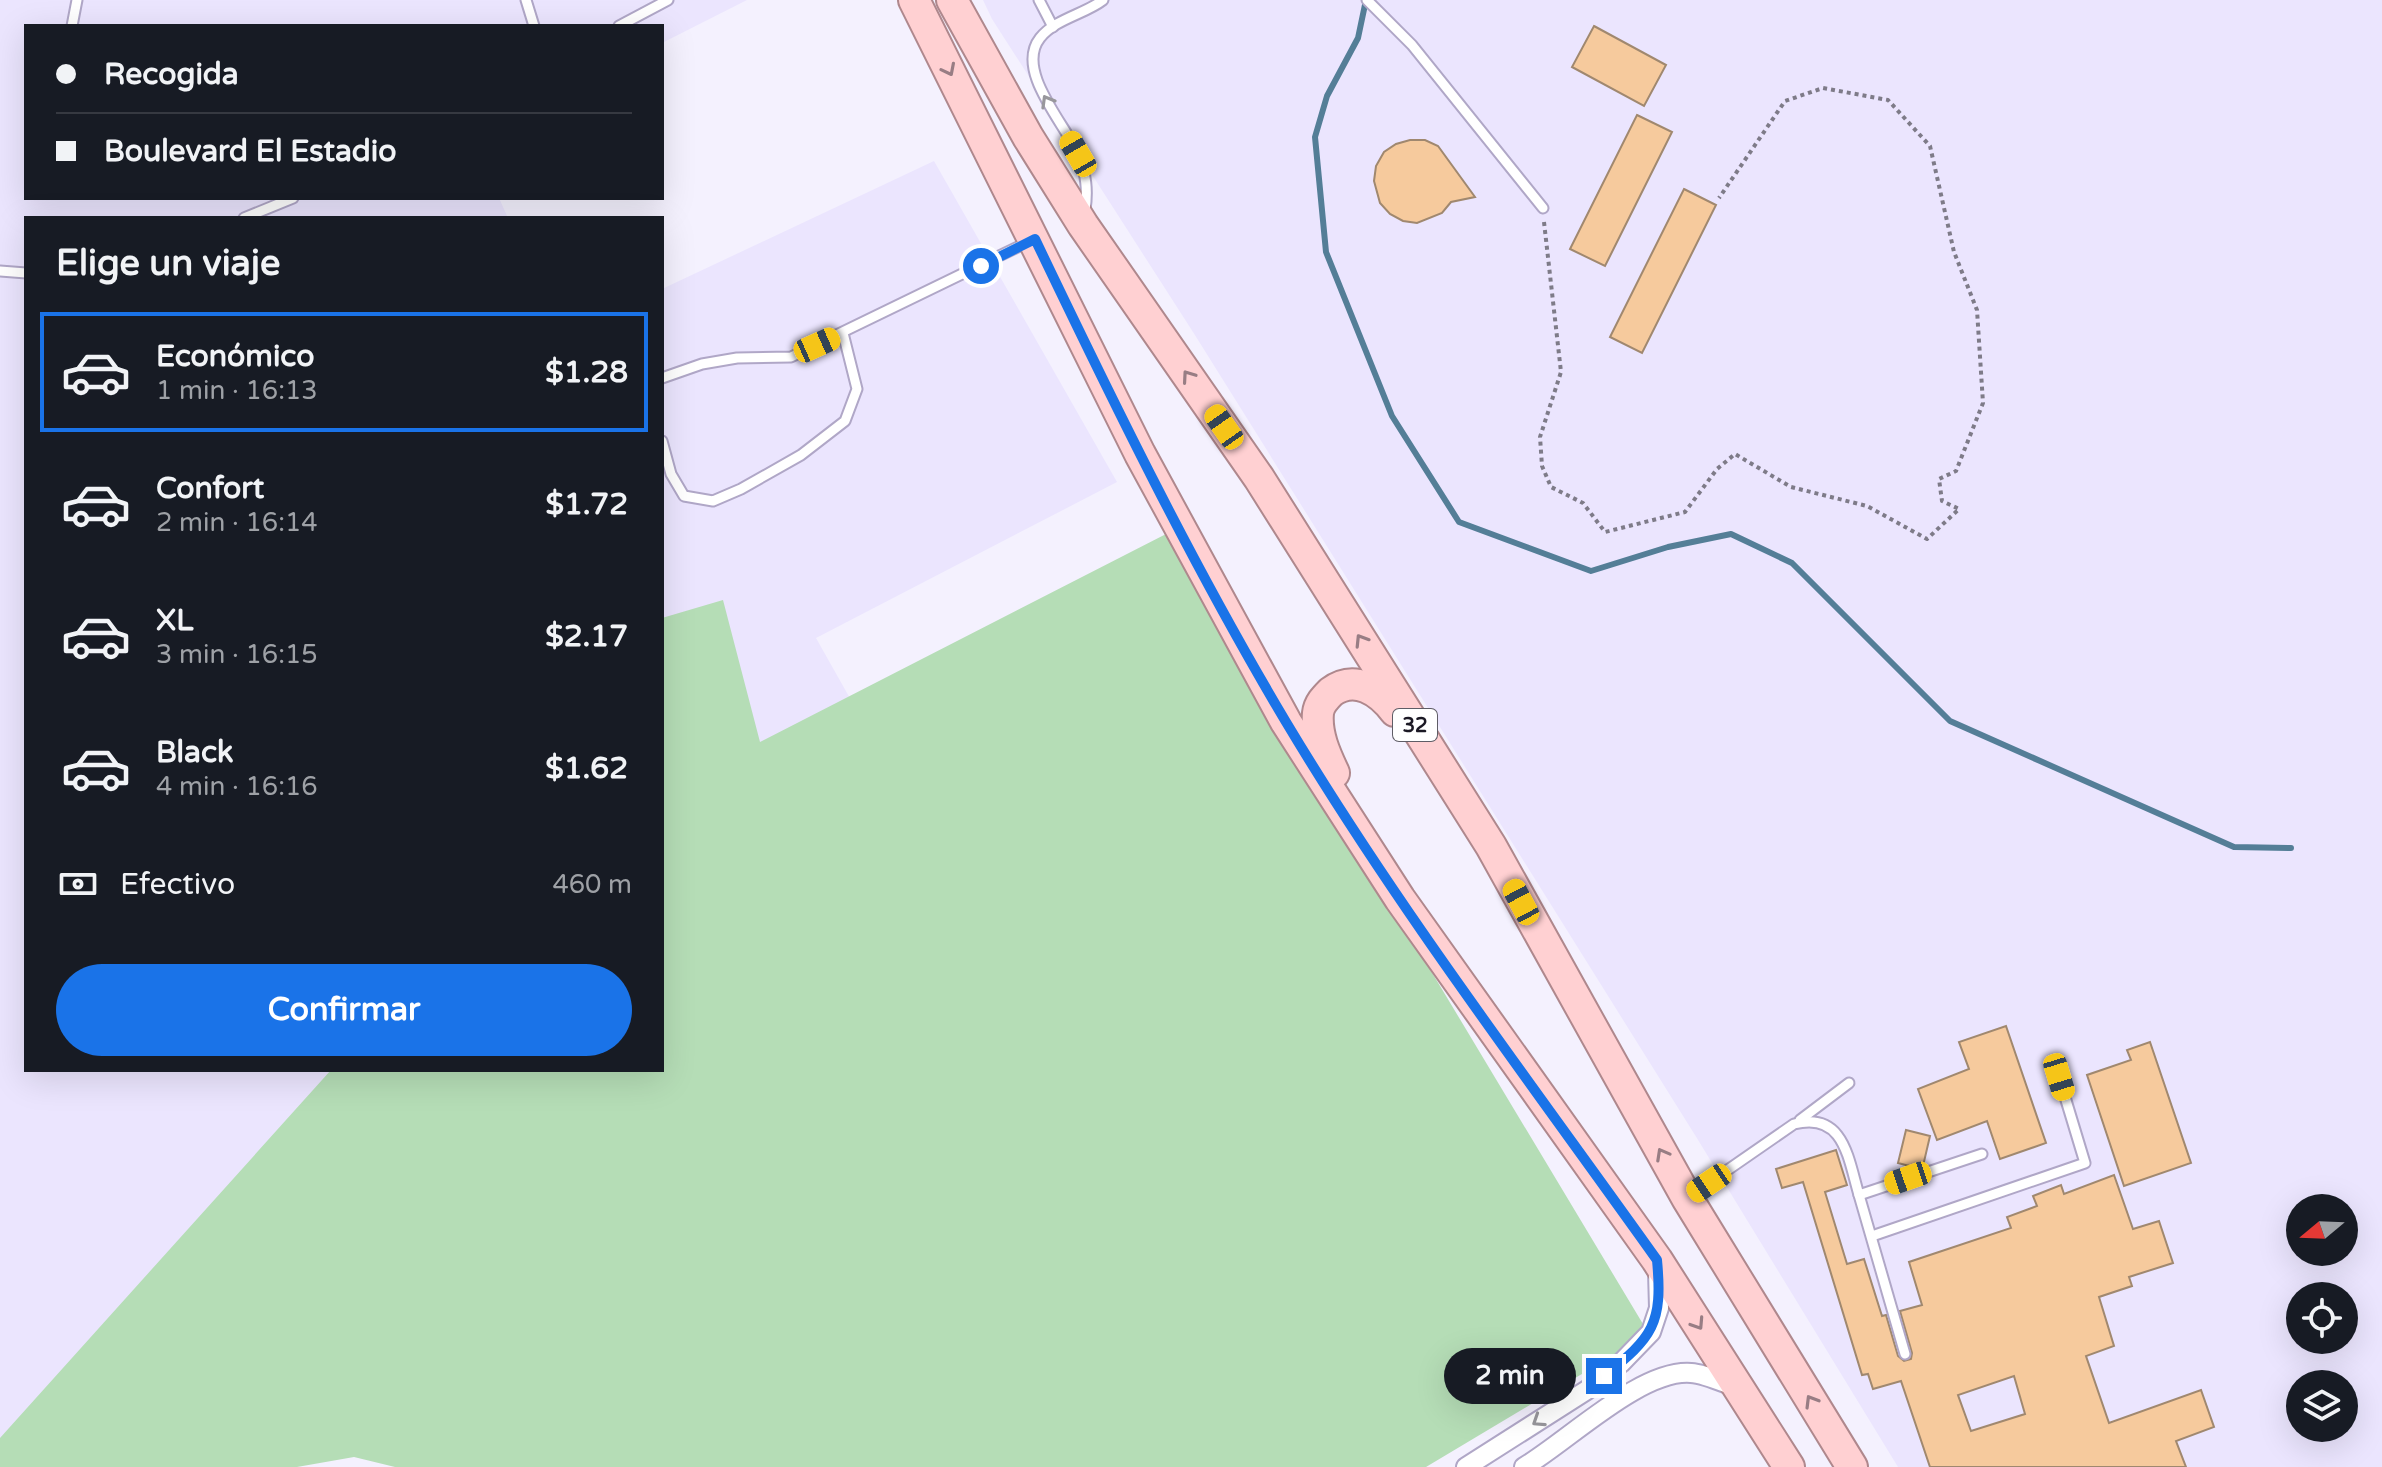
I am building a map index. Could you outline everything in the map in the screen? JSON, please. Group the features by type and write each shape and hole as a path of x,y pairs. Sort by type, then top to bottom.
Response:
{"highway":[{"path":"914,0 1092,359 1286,722 1400,899 1657,1260 1789,1467"},
{"name":"32","path":"952,0 1028,137 1083,225 1259,478 1491,846 1687,1198 1852,1467"},
{"path":"1400,899 1322,745 1319,709 1325,697 1339,686 1367,686 1380,693 1491,846"}],"street":[{"path":"1466,1467 1587,1390 1621,1363 1651,1332 1659,1308 1657,1260"},
{"path":"1524,1467 1647,1381 1675,1373 1693,1372 1739,1388"}],"lane":[{"path":"72,24 77,0"},
{"path":"526,0 533,24"},
{"path":"623,24 668,0"},
{"path":"1039,0 1053,27"},
{"path":"1083,225 1088,187 1078,154 1039,86 1033,57 1039,39 1053,27 1103,0"},
{"path":"1367,0 1412,45 1543,208"},
{"path":"249,216 288,200"},
{"path":"664,377 702,364 725,360 791,357 1035,239"},
{"path":"0,271 24,273"},
{"path":"664,448 671,474 684,496 713,501 801,455 845,421 857,389 843,333"},
{"path":"1872,1236 2085,1163 2059,1077"},
{"path":"1687,1198 1849,1083"},
{"path":"1794,1124 1809,1120 1824,1123 1837,1133 1845,1147 1905,1354"},
{"path":"1859,1195 1982,1154"}],"path":[{"path":"1543,208 1561,372 1540,437 1542,466 1551,487 1583,503 1605,532 1685,512 1717,469 1735,454 1791,487 1867,506 1927,539 1959,509 1942,501 1939,479 1956,471 1983,403 1977,310 1954,252 1930,146 1888,100 1823,88 1785,101 1719,198"}],"shaded area":[{"path":"0,0 747,0 664,42 664,24 24,24 24,200 500,200 507,216 24,216 24,1072 664,1072 664,288 934,161 1117,482 816,638 1198,1316 0,1467"},
{"path":"983,0 2382,0 2382,1467 1898,1467 1695,1135 1193,332 992,19"}],"green space":[{"path":"1168,533 1649,1334 1426,1467 395,1467 354,1457 297,1467 0,1467 0,1438 329,1072 664,1072 664,617 723,600 760,742"}],"building":[{"path":"1594,26 1666,65 1644,106 1572,67"},
{"path":"1637,115 1672,132 1605,266 1570,249"},
{"path":"1410,140 1425,140 1438,146 1475,197 1451,202 1442,213 1417,223 1403,221 1390,214 1380,203 1374,181 1376,166 1384,152"},
{"path":"1684,189 1716,205 1642,353 1610,337"},
{"path":"2006,1026 2046,1143 2000,1159 1987,1121 1937,1140 1918,1089 1969,1069 1959,1042"},
{"path":"2150,1042 2191,1163 2124,1186 2087,1075 2131,1060 2127,1050"},
{"path":"1906,1130 1930,1136 1923,1166 1917,1168 1898,1163"},
{"path":"1836,1150 1847,1185 1825,1192 1847,1264 1864,1259 1882,1316 1886,1315 1898,1356 1904,1361 1911,1359 1912,1353 1900,1311 1922,1305 1909,1262 2011,1228 2007,1217 2037,1206 2033,1196 2061,1185 2064,1194 2114,1175 2133,1229 2159,1221 2173,1263 2129,1277 2132,1286 2099,1297 2114,1346 2086,1356 2109,1423 2201,1390 2214,1427 2176,1441 2186,1467 1930,1467 1901,1381 1873,1389 1868,1374 1862,1375 1803,1182 1782,1188 1776,1169","holes":["2014,1376 2025,1414 1971,1431 1958,1395"]}],"waterway":[{"path":"1366,0 1358,38 1327,96 1315,137 1326,252 1392,416 1459,522 1591,571 1668,547 1731,534 1792,563 1950,721 2234,847 2291,848"}],"route":[{"path":"981,266 1035,239 1140,454 1286,722 1400,899 1657,1260 1659,1308 1651,1332 1604,1376"}]}
